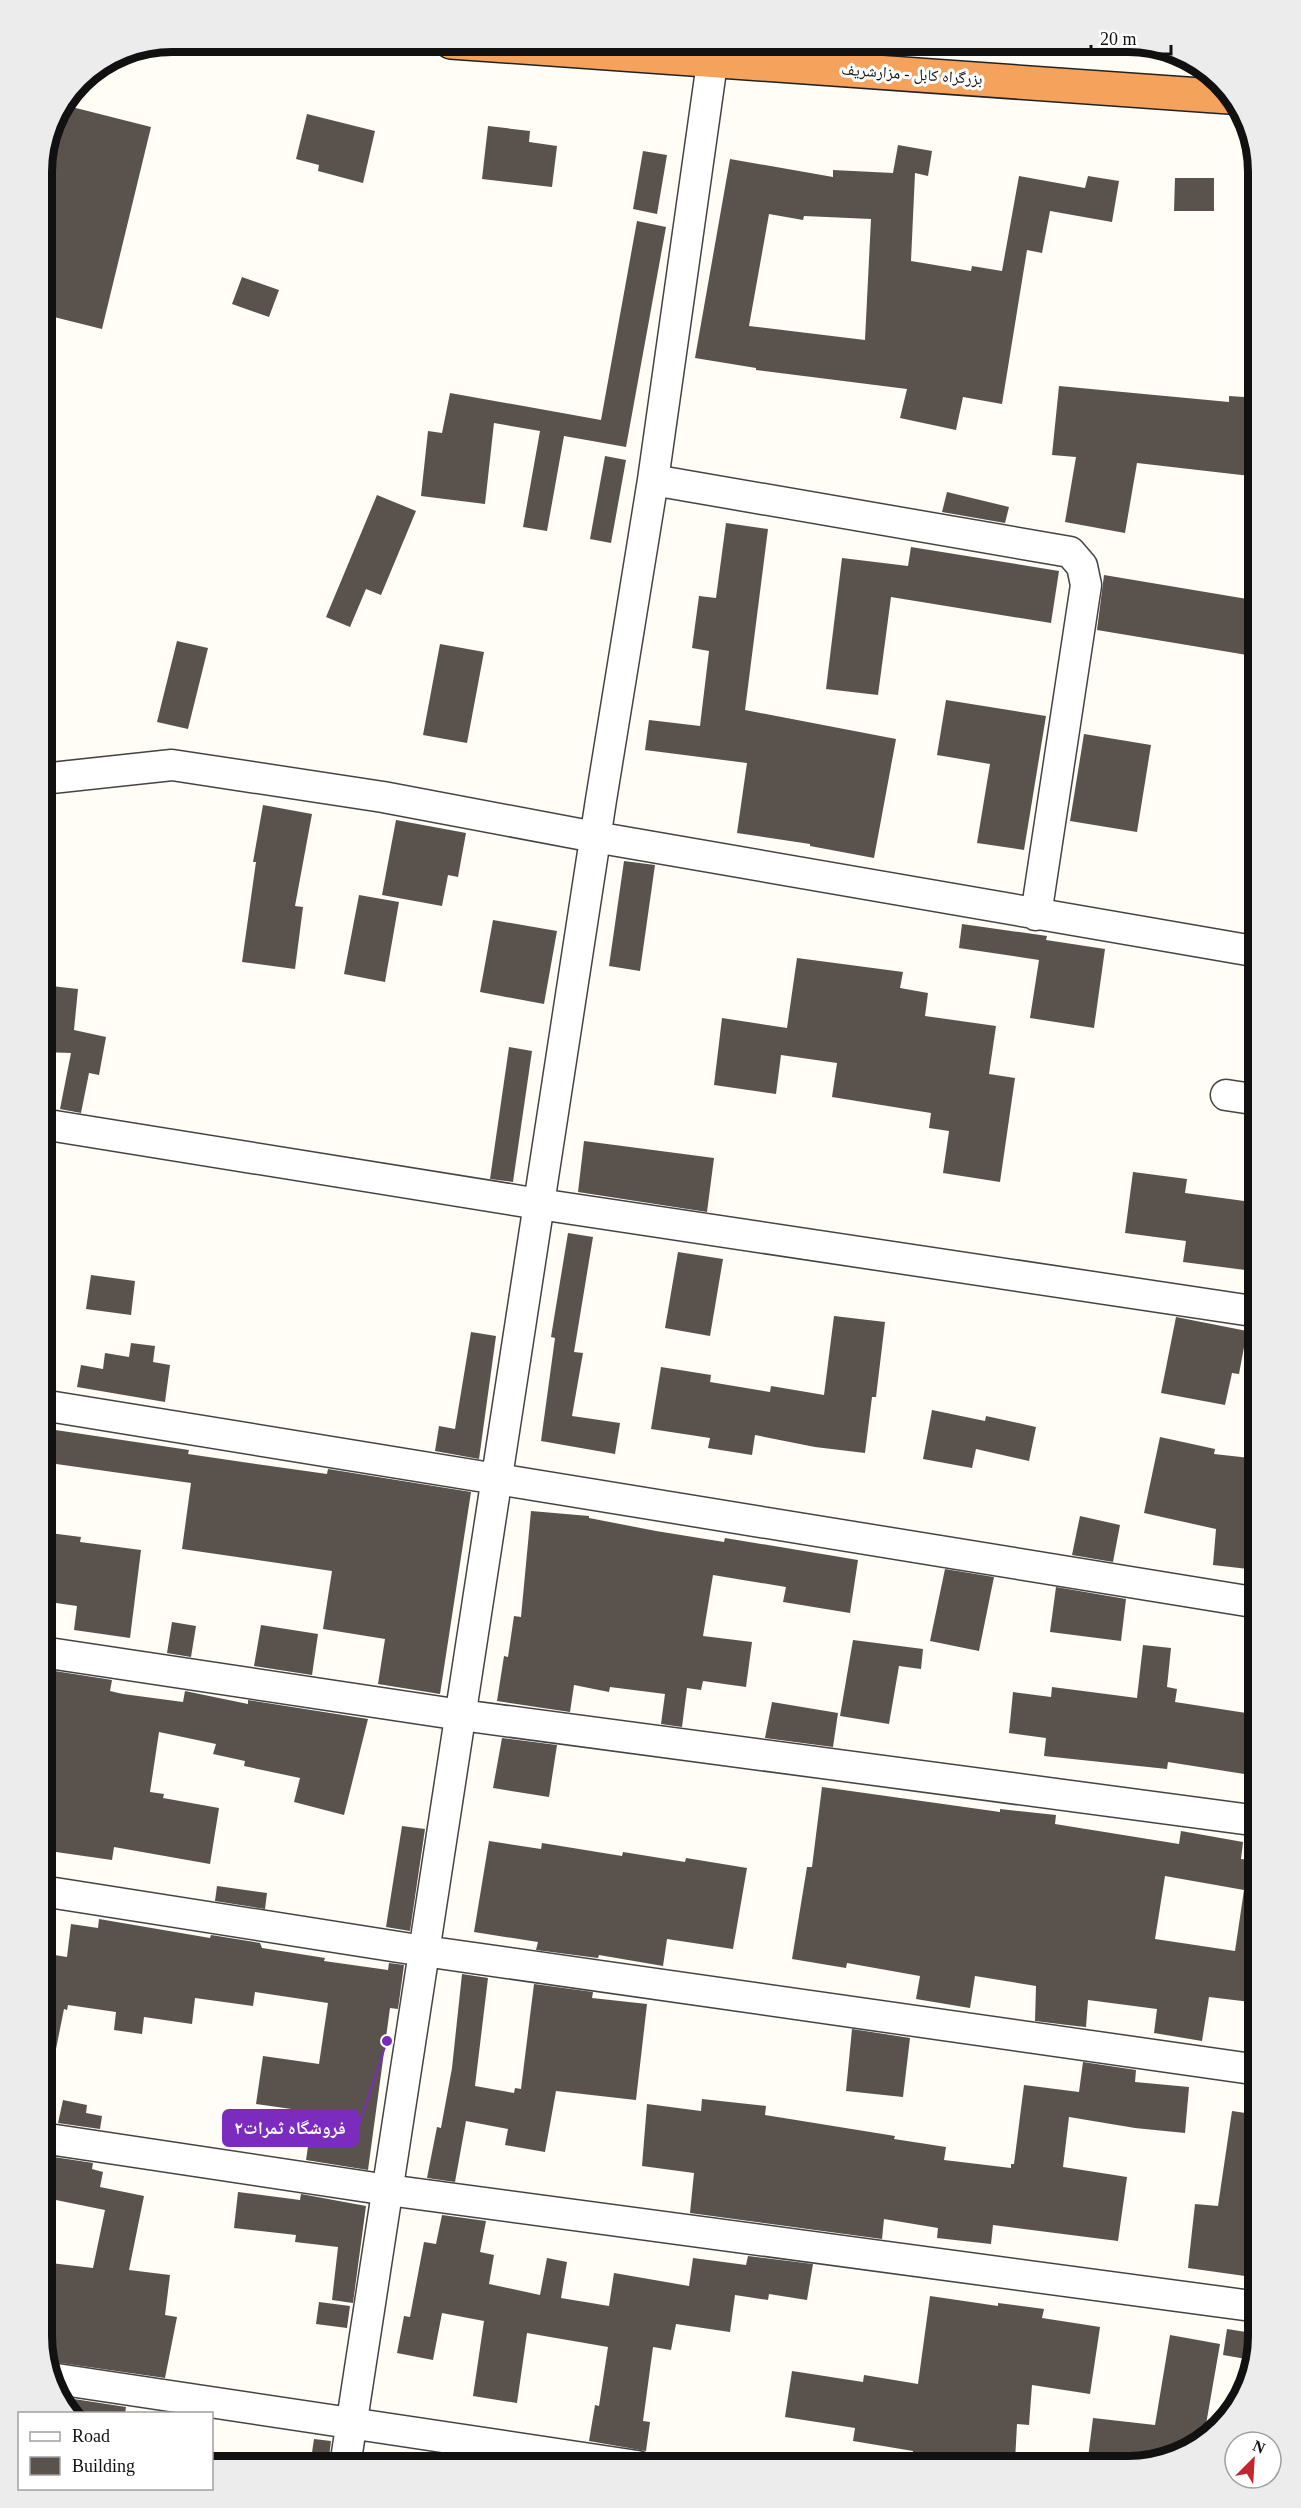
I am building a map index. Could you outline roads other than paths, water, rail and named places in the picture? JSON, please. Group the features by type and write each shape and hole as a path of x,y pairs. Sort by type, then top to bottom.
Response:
{"highway":[{"name":"بزرگراه کابل - مزارشریف","path":"736,53 1221,96"}],"street":[{"path":"347,2455 653,480 714,53"},
{"path":"653,480 1070,552 1082,566 1086,585 1036,915"},
{"path":"53,778 172,765 383,797 1036,915 1248,950"},
{"path":"1226,1095 1248,1098"},
{"path":"53,1126 539,1204 1248,1310"},
{"path":"52,1407 1248,1601"},
{"path":"52,1654 460,1715 1248,1820"},
{"path":"52,1893 424,1951 1248,2068"},
{"path":"52,2140 388,2190 1248,2306"},
{"path":"61,2380 565,2455"}],"place":[{"name":"فروشگاه ثمرات٢","path":"387,2041"}]}
